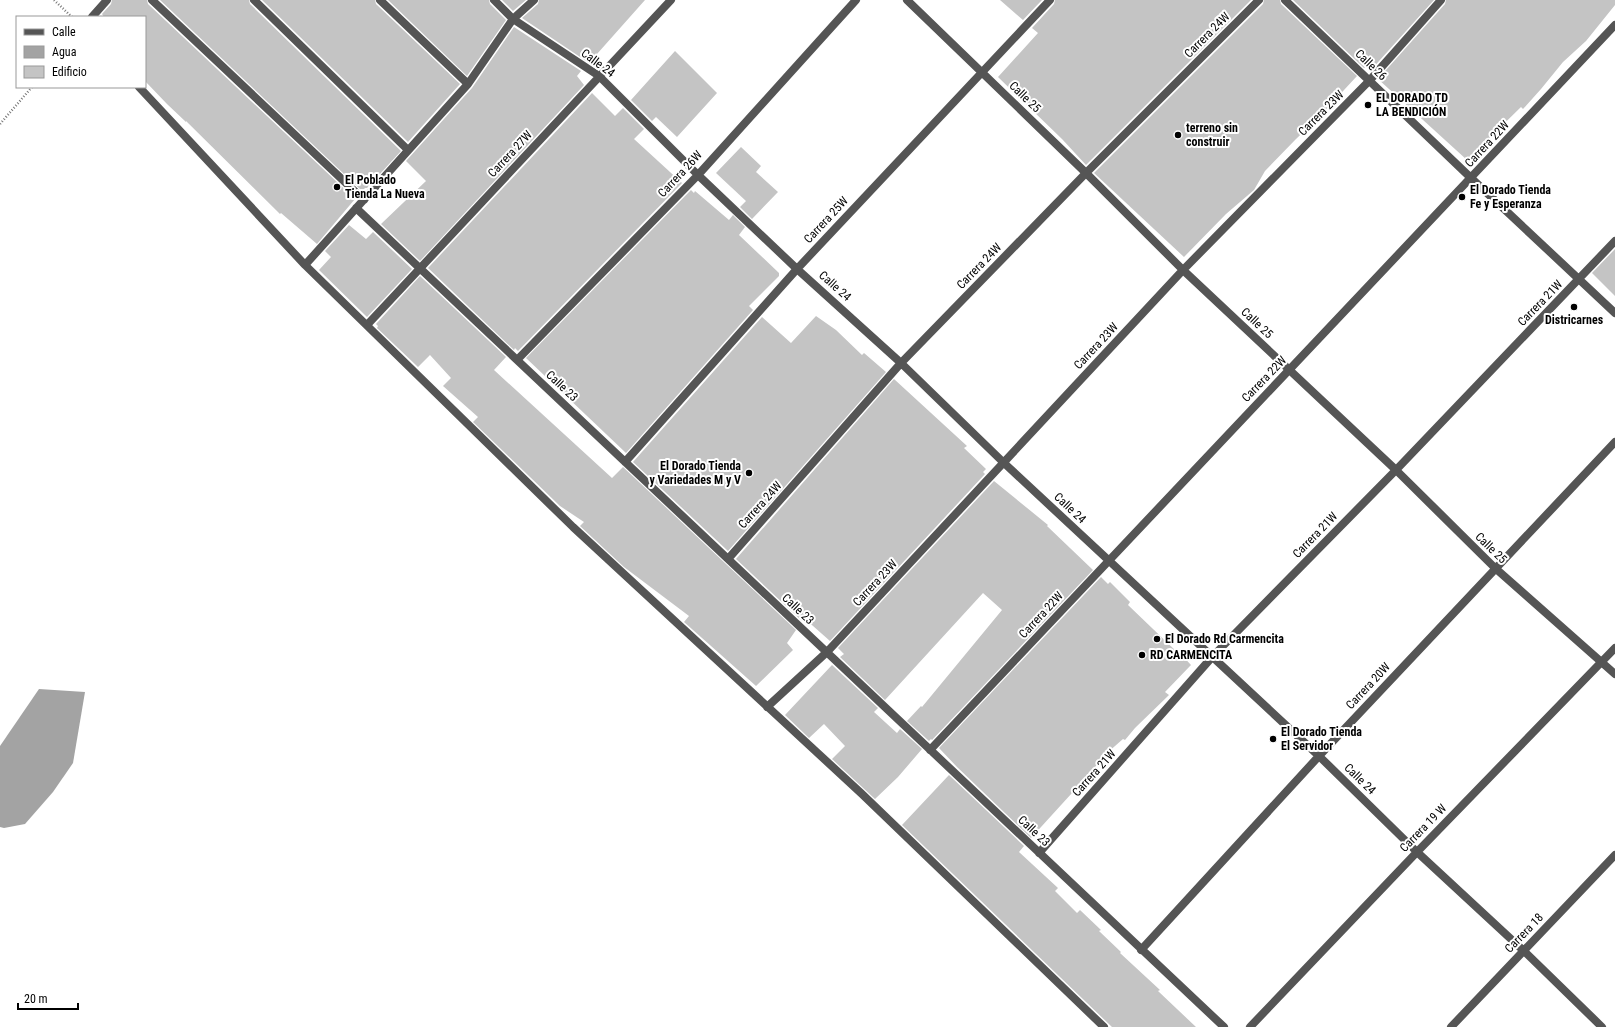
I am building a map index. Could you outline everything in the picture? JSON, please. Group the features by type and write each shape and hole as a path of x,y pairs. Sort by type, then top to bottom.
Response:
{"street":[{"path":"93,16 107,0"},
{"path":"152,0 364,200"},
{"path":"254,0 408,150"},
{"path":"380,0 468,84"},
{"name":"Calle 24","path":"494,0 513,19 599,76 797,269 902,363 1004,463 1213,656 1602,1027"},
{"path":"305,264 468,84 513,19 534,0"},
{"name":"Carrera 27W","path":"367,325 671,0"},
{"name":"Carrera 26W","path":"517,360 698,174 856,0"},
{"name":"Calle 25","path":"907,0 1086,173 1183,270 1396,470 1495,568 1615,674"},
{"name":"Carrera 25W","path":"625,462 797,269 1050,0"},
{"name":"Carrera 24W","path":"728,559 902,363 1086,173 1259,0"},
{"name":"Calle 26","path":"1285,0 1615,313"},
{"name":"Carrera 23W","path":"767,707 826,652 1183,270 1370,80 1441,0"},
{"name":"Carrera 22W","path":"930,750 1615,25"},
{"path":"140,88 305,264 573,527 862,794 1104,1027"},
{"name":"Calle 23","path":"356,208 1224,1027"},
{"name":"Carrera 21W","path":"1039,853 1213,656 1396,470 1615,242"},
{"name":"Carrera 20W","path":"1141,950 1318,756 1615,442"},
{"name":"Carrera 19 W","path":"1250,1027 1615,648"},
{"name":"Carrera 18","path":"1451,1027 1615,855"}],"path":[{"path":"54,0 71,16"},
{"path":"0,124 31,88"}],"water":[{"path":"39,689 85,692 73,763 53,792 25,824 4,828 0,827 0,746"}],"building":[{"path":"112,0 147,0 148,4 355,199 317,244 281,213 280,214 146,82 146,16 103,16 102,14 111,4"},
{"path":"160,0 249,0 250,4 401,151 367,188 362,191"},
{"path":"262,0 375,0 376,4 460,84 408,142"},
{"path":"388,0 489,0 490,4 506,20 467,76"},
{"path":"502,0 526,0 513,11"},
{"path":"539,0 645,0 589,63 522,18 538,4"},
{"path":"1000,0 1042,0 1023,20"},
{"path":"1055,0 1251,0 1086,165 1062,139 998,77 1038,33 1032,28 1054,4"},
{"path":"1264,0 1280,0 1281,4 1357,76 1318,118 1265,171 1254,190 1226,214 1184,257 1094,173 1263,4"},
{"path":"1293,0 1434,0 1370,71 1366,67 1364,68"},
{"path":"1446,0 1615,0 1615,5 1586,41 1563,62 1523,109 1521,107 1467,160 1378,79 1445,4"},
{"path":"514,27 581,71 577,76 584,85 420,261 381,224 426,181 406,161 472,88"},
{"path":"675,51 717,93 677,137 656,117 652,121 631,100"},
{"path":"592,93 615,116 623,108 644,129 634,139 682,183 518,351 515,348 514,350 428,268"},
{"path":"741,147 761,166 756,172 778,192 752,219 740,207 746,201 716,173"},
{"path":"691,190 694,193 695,191 729,220 733,215 745,227 739,235 779,273 779,276 749,306 753,310 626,453 526,358"},
{"path":"349,225 366,239 373,232 412,269 367,317 319,270 331,257 325,251"},
{"path":"1615,249 1615,296 1592,273"},
{"path":"420,276 506,357 494,370 612,478 623,467 796,630 787,643 793,650 756,686 684,622 689,616 624,567 580,526 584,522 560,506 473,422 478,417 443,386 451,378 430,355 418,367 377,328 378,326 376,324"},
{"path":"816,316 836,330 862,355 864,353 886,372 728,551 633,462 762,317 791,343"},
{"path":"894,379 967,446 964,448 986,469 983,472 985,474 830,641 804,618 802,621 736,559"},
{"path":"994,481 1048,525 1047,526 1093,570 932,740 931,739 929,741 907,721 921,706 922,707 1002,610 983,593 885,700 840,657 844,654 838,648"},
{"path":"1101,577 1108,584 1110,582 1130,602 1128,605 1191,665 1165,692 1169,695 1135,728 1125,740 1123,739 1099,760 1101,761 1092,770 1096,773 1075,795 1072,793 1031,838 939,748"},
{"path":"832,665 878,708 874,712 897,733 900,729 922,749 898,777 875,799 832,759 845,746 824,724 809,738 785,715"},
{"path":"949,775 1024,846 1019,852 1058,888 1055,891 1077,913 1080,910 1101,930 1099,931 1121,952 1120,953 1160,990 1158,991 1196,1027 1112,1027 902,825"}],"place":[{"name":"EL DORADO TD LA BENDICIÓN","path":"1368,105"},
{"name":"terreno sin construir","path":"1178,135"},
{"name":"El Poblado Tienda La Nueva","path":"337,187"},
{"name":"El Dorado Tienda Fe y Esperanza","path":"1462,197"},
{"name":"Districarnes","path":"1574,307"},
{"name":"El Dorado Tienda y Variedades M y V","path":"749,473"},
{"name":"El Dorado Rd Carmencita","path":"1157,639"},
{"name":"RD CARMENCITA","path":"1142,655"},
{"name":"El Dorado Tienda El Servidor","path":"1273,739"}]}
